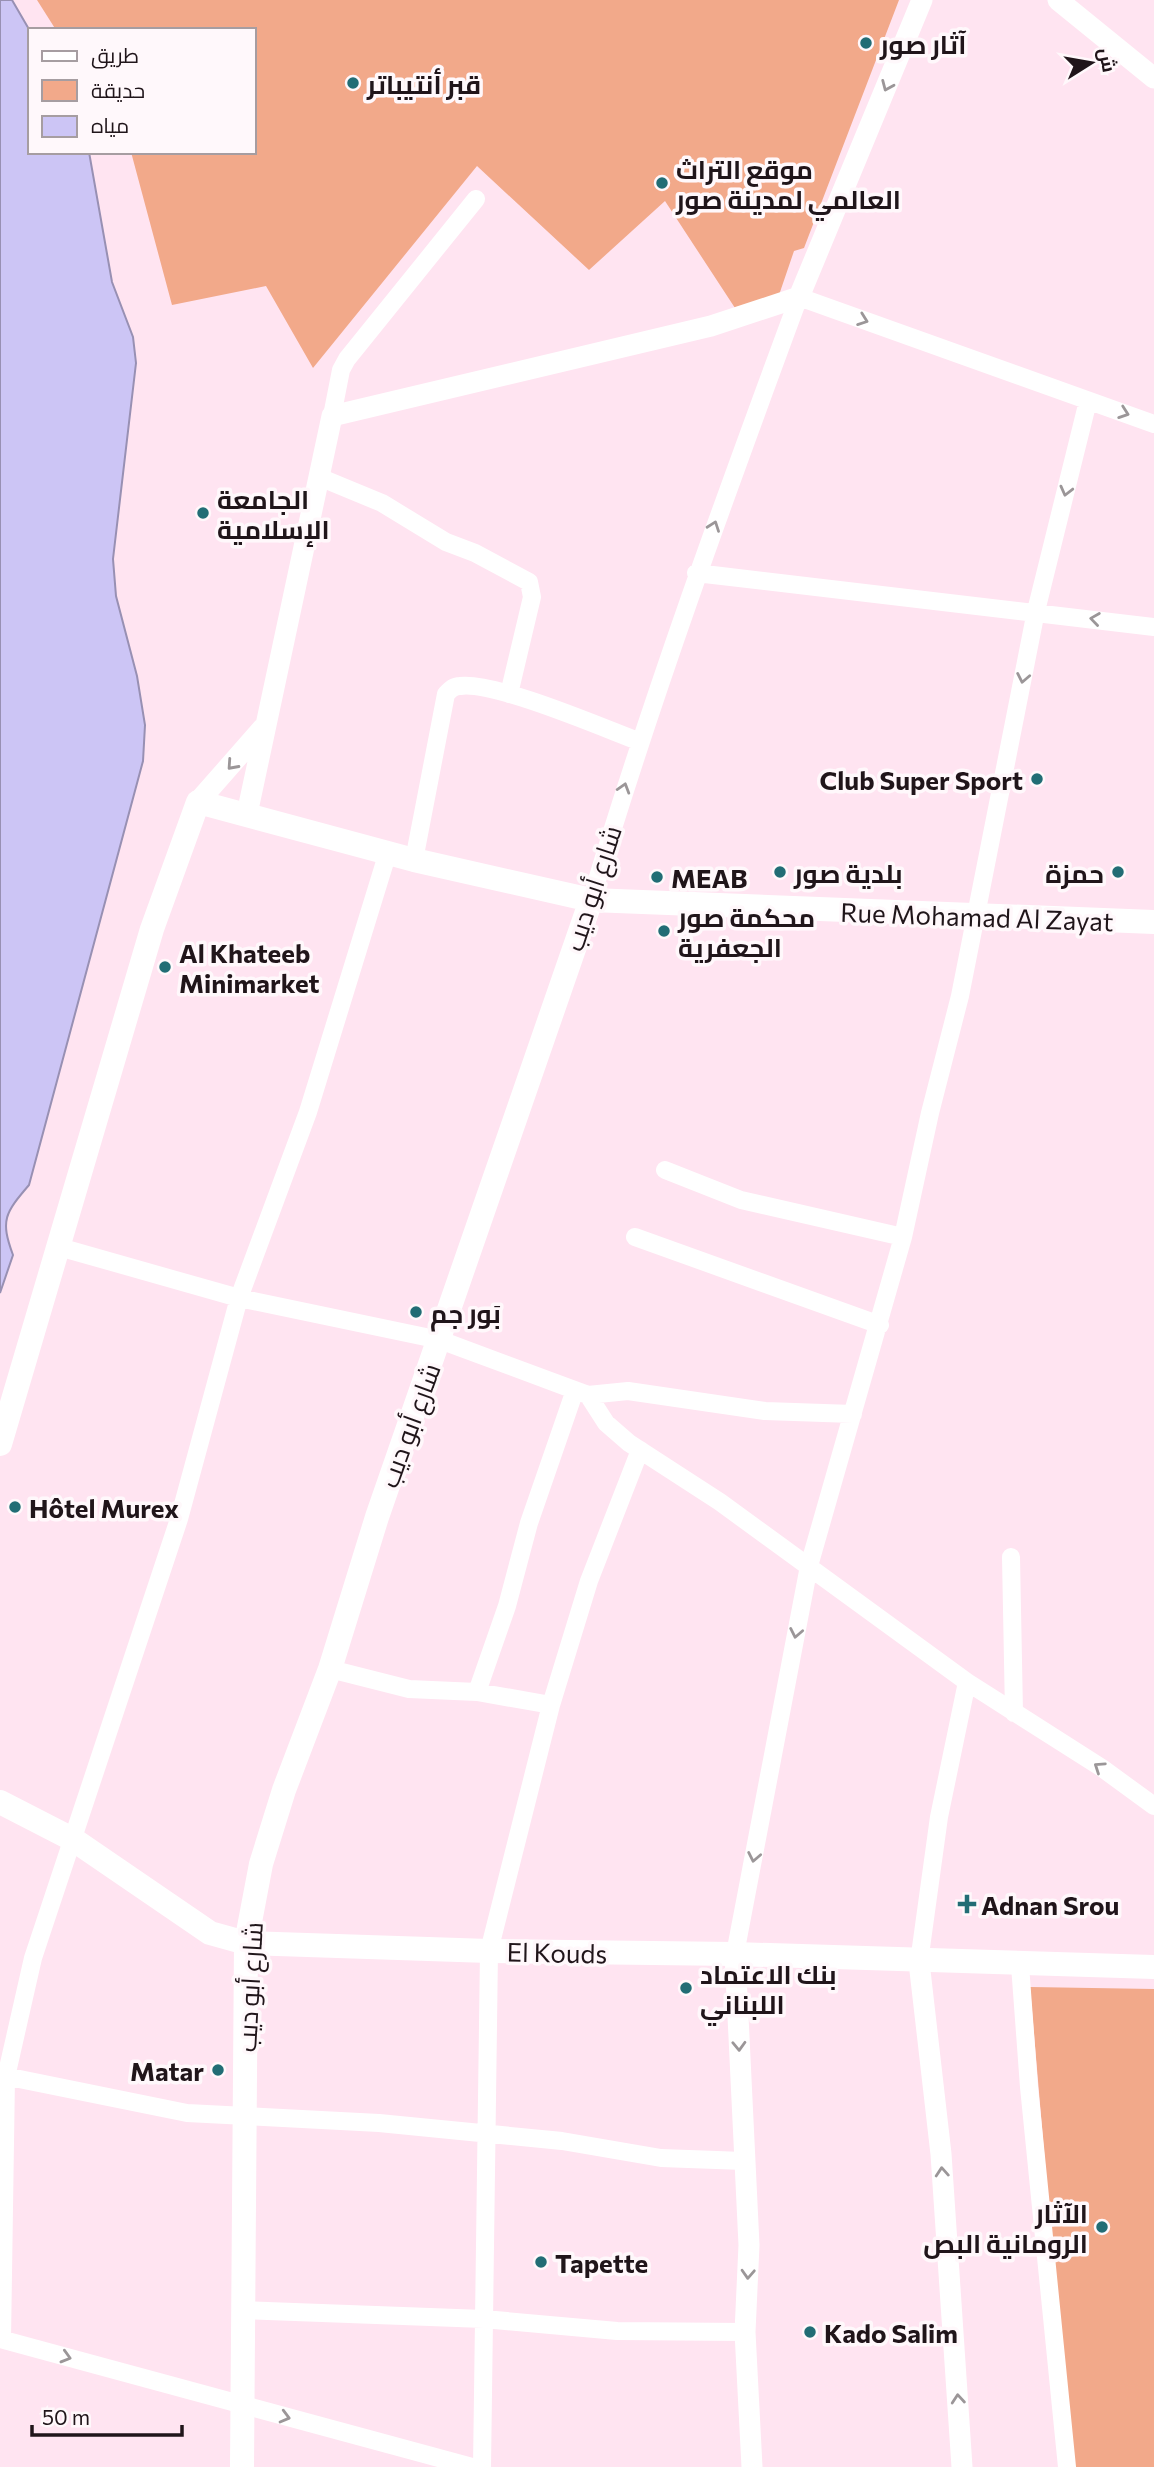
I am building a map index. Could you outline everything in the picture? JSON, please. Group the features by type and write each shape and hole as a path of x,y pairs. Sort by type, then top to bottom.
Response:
{"main road":[{"name":"Rue Mohamad Al Zayat","path":"198,802 414,860 591,900 975,918 1154,922"},
{"path":"0,1444 152,929 198,802"},
{"name":"شارع أبو ديب","path":"242,2467 240,2405 246,1943 261,1864 284,1790 330,1669 377,1517 591,900"},
{"name":"El Kouds","path":"0,1802 74,1840 210,1933 246,1943 1154,1967"}],"street":[{"path":"799,297 922,0"},
{"path":"1058,0 1154,78"},
{"path":"247,814 341,370 475,199"},
{"path":"332,416 711,326 799,297 1154,424"},
{"name":"شارع أبو ديب","path":"591,900 638,741 696,573 799,297"},
{"path":"752,2467 745,2332 749,2245 735,1954 809,1566 903,1237 975,918 1036,611 1088,401"},
{"path":"319,477 382,503 446,542 475,553 529,582 532,597 509,694"},
{"path":"696,573 1154,626"},
{"path":"414,860 446,694 452,688 467,685 509,694 638,741"},
{"path":"198,802 264,726"},
{"path":"388,852 308,1112 239,1298 179,1520 33,1958 3,2076 1,2339 472,2467"},
{"path":"665,1170 741,1200 903,1237"},
{"path":"635,1237 880,1325"},
{"path":"59,1247 239,1298 440,1340 582,1392 628,1391 765,1411 853,1414"},
{"path":"582,1392 606,1423 640,1450 809,1566 967,1682 1102,1768 1154,1806"},
{"path":"477,1692 507,1606 529,1523 582,1392"},
{"path":"482,2467 489,1951 551,1706 589,1581 640,1450"},
{"path":"1011,1557 1014,1713"},
{"path":"330,1669 409,1689 477,1692 551,1706"},
{"path":"962,2467 941,2154 919,1962 939,1817 967,1682"},
{"path":"1020,1965 1029,2087 1067,2467"},
{"path":"3,2076 187,2113 379,2123 485,2132 661,2158 744,2161"},
{"path":"241,2310 484,2319 617,2331 745,2332"}],"green space":[{"name":"موقع التراث العالمي لمدينة صور","path":"37,0 899,0 804,248 794,251 779,295 735,308 665,201 589,270 477,166 313,368 266,286 172,305 132,154 256,154 256,28 55,28"},
{"name":"الآثار الرومانية البص","path":"1030,1987 1154,1989 1154,2467 1071,2467"}],"water":[{"path":"0,0 12,0 28,28 28,154 89,154 112,282 133,337 136,363 113,559 116,596 137,676 145,725 143,761 29,1185 7,1217 7,1233 13,1255 0,1293"}],"place":[{"name":"آثار صور","path":"866,43"},
{"name":"قبر أنتيباتر","path":"353,83"},
{"name":"موقع التراث العالمي لمدينة صور","path":"662,183"},
{"name":"الجامعة الإسلامية","path":"203,513"},
{"name":"Club Super Sport","path":"1037,779"},
{"name":"بلدية صور","path":"780,872"},
{"name":"حمزة","path":"1118,872"},
{"name":"MEAB","path":"657,877"},
{"name":"محكمة صور الجعفرية","path":"664,931"},
{"name":"Al Khateeb Minimarket","path":"165,967"},
{"name":"بَور جم","path":"416,1312"},
{"name":"Hôtel Murex","path":"15,1507"},
{"name":"Adnan Srou","path":"967,1904"},
{"name":"بنك الاعتماد اللبناني","path":"686,1988"},
{"name":"Matar","path":"218,2070"},
{"name":"الآثار الرومانية البص","path":"1102,2227"},
{"name":"Tapette","path":"541,2262"},
{"name":"Kado Salim","path":"810,2332"}]}
